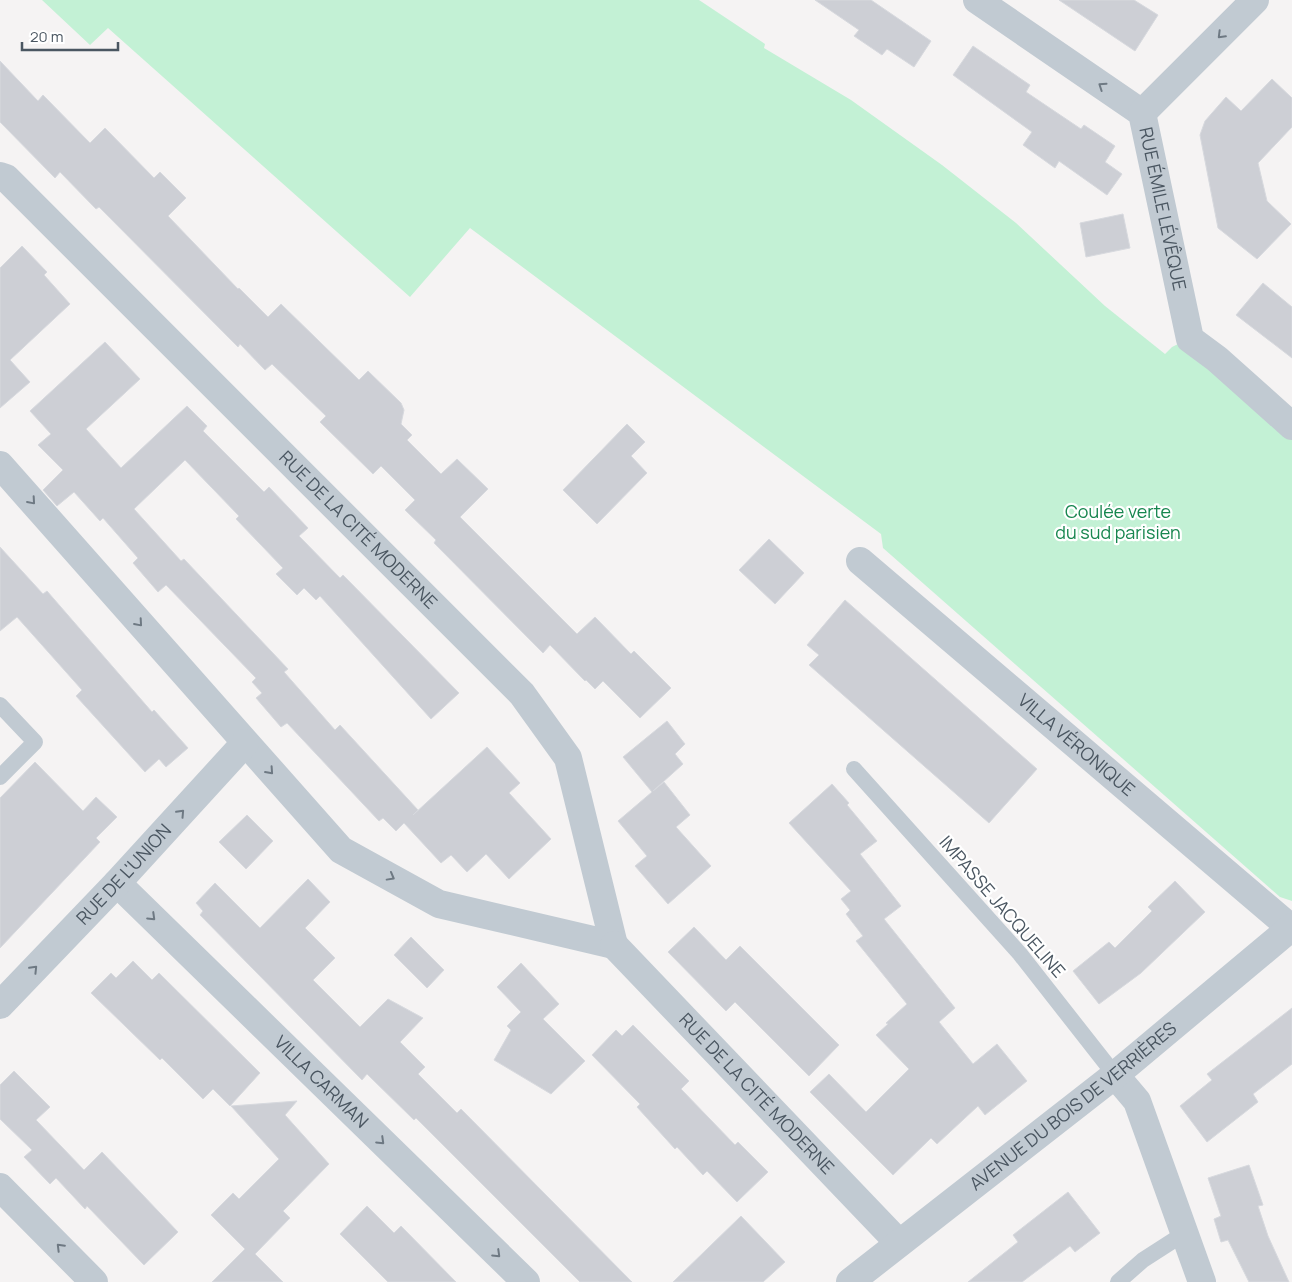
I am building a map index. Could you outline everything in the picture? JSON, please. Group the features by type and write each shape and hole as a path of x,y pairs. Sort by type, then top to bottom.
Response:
{"street":[{"name":"RUE ÉMILE LÉVÊQUE","path":"977,0 1142,113 1190,339 1217,359 1292,426"},
{"path":"1142,113 1255,0"},
{"name":"RUE DE LA CITÉ MODERNE","path":"0,176 6,178 522,694 568,758 614,945 899,1243"},
{"path":"0,465 341,850 439,904 614,945"},
{"name":"VILLA VÉRONIQUE","path":"860,561 1292,928"},
{"name":"RUE DE L'UNION","path":"0,1004 117,884 245,743"},
{"name":"VILLA CARMAN","path":"117,884 526,1282"},
{"name":"AVENUE DU BOIS DE VERRIÈRES","path":"850,1282 1115,1075 1292,928"},
{"path":"1115,1075 1137,1101 1202,1282"},
{"path":"0,1187 94,1282"}],"lane":[{"path":"0,705 35,742 0,777"},
{"name":"IMPASSE JACQUELINE","path":"854,769 1020,954 1115,1075"},
{"path":"1118,1282 1143,1260 1185,1233"}],"green space":[{"name":"Coulée verte du sud parisien","path":"42,0 699,0 765,44 764,48 851,100 942,165 1016,223 1105,306 1165,354 1172,347 1182,342 1292,438 1292,901 1280,897 883,548 881,534 470,228 410,297 108,28 90,45"}],"building":[{"path":"815,0 871,0 931,41 914,67 887,49 882,55 854,36 859,30"},
{"path":"1059,0 1134,0 1158,15 1135,51"},
{"path":"973,46 1030,85 1026,92 1081,129 1084,125 1115,146 1105,162 1122,174 1107,195 1059,161 1055,168 1023,145 1032,132 953,75"},
{"path":"0,61 38,101 43,95 90,143 105,128 154,178 160,172 186,198 168,216 238,289 268,317 281,304 359,380 368,371 401,403 404,410 401,424 412,435 407,440 441,474 457,459 488,489 460,517 577,634 595,617 631,654 634,651 671,688 640,718 603,681 595,689 585,681 550,645 543,653 434,543 436,540 405,510 415,500 381,466 373,474 320,422 326,416 272,364 265,370 240,344 238,347 99,207 96,209 60,172 55,178 0,122"},
{"path":"1272,79 1292,98 1292,127 1258,163 1267,201 1291,224 1257,259 1218,228 1200,135 1205,121 1226,97 1241,111"},
{"path":"1123,214 1130,248 1086,257 1080,223"},
{"path":"22,246 47,272 44,275 70,304 10,360 30,382 0,408 0,268"},
{"path":"1263,283 1292,307 1292,358 1236,315"},
{"path":"105,342 140,379 86,429 121,468 187,406 207,426 203,431 264,492 269,487 308,528 299,536 340,578 343,575 459,693 431,719 320,596 316,600 304,588 297,595 276,574 283,568 236,519 239,516 185,460 134,509 181,561 184,559 288,669 284,672 335,730 340,725 418,810 413,815 487,747 520,783 509,793 551,839 509,879 486,854 467,872 451,855 441,863 404,823 396,831 383,818 379,821 287,723 281,727 256,698 262,693 252,682 256,678 166,585 158,592 133,563 138,558 103,518 100,521 74,492 57,506 43,490 63,470 38,445 51,434 30,411"},
{"path":"627,424 645,442 631,456 647,473 597,524 563,490"},
{"path":"769,539 804,573 775,604 739,570"},
{"path":"0,547 43,594 47,591 152,712 154,710 188,748 166,767 159,759 145,772 76,696 82,690 17,617 0,631"},
{"path":"845,600 1037,769 989,823 809,665 819,655 807,645"},
{"path":"667,721 685,744 675,754 683,764 653,791 664,782 690,815 676,827 711,866 668,904 635,866 647,856 618,821 652,792 623,757"},
{"path":"35,762 83,811 96,797 117,817 96,838 100,842 0,948 0,798"},
{"path":"832,784 849,803 847,805 877,841 860,854 901,906 884,919 955,1008 939,1022 973,1064 997,1044 1027,1081 985,1115 978,1106 937,1144 931,1138 893,1175 810,1092 829,1074 866,1112 909,1069 876,1035 907,1004 856,941 863,936 846,914 850,910 841,899 851,891 789,823"},
{"path":"247,815 273,841 246,869 219,842"},
{"path":"308,879 330,902 305,928 335,958 313,980 360,1027 388,999 423,1018 400,1042 425,1067 418,1074 457,1113 461,1109 632,1282 580,1282 416,1118 414,1120 367,1074 362,1080 200,915 203,911 196,903 215,883 260,928"},
{"path":"1175,881 1205,912 1141,973 1099,1004 1073,971 1109,942 1115,948 1152,911 1148,907"},
{"path":"694,927 726,960 740,946 839,1045 809,1076 735,1002 726,1011 668,952"},
{"path":"411,937 444,970 427,988 394,955"},
{"path":"133,961 152,980 159,973 260,1073 230,1106 213,1089 203,1099 162,1058 160,1060 91,993 111,973 116,978"},
{"path":"521,963 559,1004 543,1019 585,1061 551,1094 494,1060 511,1030 507,1026 521,1012 497,987"},
{"path":"1292,1008 1292,1064 1253,1094 1258,1102 1207,1142 1180,1106 1212,1080 1207,1074"},
{"path":"633,1025 689,1081 681,1089 735,1145 738,1142 768,1172 737,1202 707,1171 703,1175 677,1147 675,1149 637,1107 640,1104 592,1055 616,1030 622,1036"},
{"path":"14,1071 50,1107 36,1120 84,1170 102,1152 178,1232 144,1265 87,1206 85,1209 56,1178 50,1184 24,1157 32,1150 0,1119 0,1085"},
{"path":"297,1101 285,1115 329,1164 283,1211 290,1218 255,1254 283,1282 212,1282 245,1249 211,1215 233,1193 239,1199 279,1159 231,1106"},
{"path":"1249,1165 1263,1205 1258,1206 1268,1236 1289,1282 1249,1282 1228,1240 1221,1242 1214,1219 1221,1216 1208,1178"},
{"path":"1068,1192 1100,1233 1075,1252 1070,1246 1022,1282 968,1282 1018,1242 1013,1235"},
{"path":"367,1206 394,1233 401,1226 456,1282 388,1282 340,1234"},
{"path":"741,1216 785,1262 763,1282 673,1282"}]}
